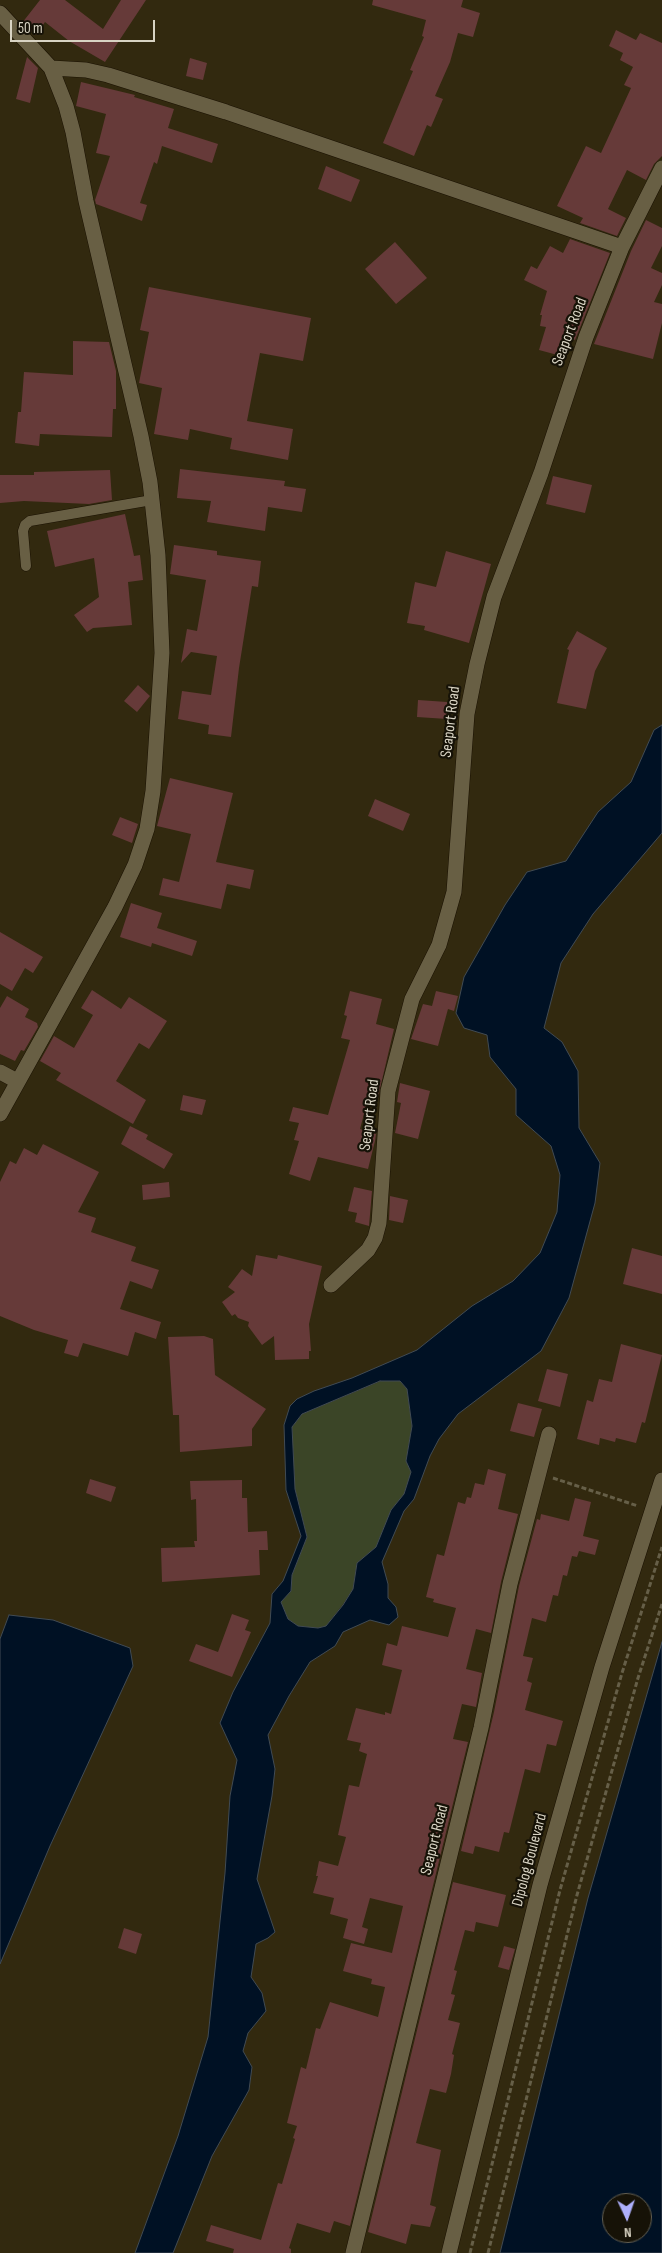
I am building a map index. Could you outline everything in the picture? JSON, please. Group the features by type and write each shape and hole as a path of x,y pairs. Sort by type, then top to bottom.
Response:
{"street":[{"path":"0,13 51,68 66,106 73,132 86,201 141,436 152,500 161,602 162,653 153,791 146,829 135,865 115,907 0,1114"},
{"path":"51,68 86,70 162,92 622,247"},
{"name":"Seaport Road","path":"331,1285 368,1250 375,1238 379,1224 388,1091 412,999 439,945 454,892 467,714 494,597 541,473 586,337 622,247 662,168"},
{"path":"0,1072 17,1081"},
{"name":"Seaport Road","path":"353,2253 481,1728 510,1584 549,1434"},
{"name":"Dipolog Boulevard","path":"450,2253 540,1885 602,1667 662,1480"}],"lane":[{"path":"26,566 23,531 25,525 30,521 152,500"}],"path":[{"path":"539,1474 652,1510"},
{"path":"470,2253 560,1890 622,1673 662,1547"},
{"path":"488,2253 577,1895 636,1687 662,1604"}],"green space":[{"path":"381,1381 400,1381 407,1389 412,1426 406,1461 411,1472 404,1494 391,1510 376,1547 357,1563 353,1589 326,1626 318,1628 298,1626 288,1619 281,1602 291,1591 292,1575 307,1537 295,1489 292,1427 302,1414"}],"water":[{"path":"662,725 662,833 593,914 561,963 544,1028 562,1042 578,1071 579,1128 600,1163 595,1203 569,1298 541,1351 458,1414 439,1439 430,1456 414,1499 404,1511 382,1562 388,1584 388,1598 396,1607 398,1617 389,1625 370,1620 343,1632 335,1646 310,1662 268,1735 275,1769 257,1879 275,1932 256,1944 251,1977 262,1993 266,2011 248,2033 243,2051 252,2067 249,2090 212,2156 173,2253 135,2253 178,2136 208,2037 225,1873 230,1796 237,1760 220,1723 233,1692 270,1623 272,1594 283,1581 301,1536 286,1490 284,1425 290,1406 297,1399 314,1391 352,1378 417,1350 472,1306 513,1281 540,1253 557,1212 560,1175 551,1146 516,1115 516,1089 490,1057 487,1035 464,1028 456,1013 464,977 505,905 527,872 566,861 598,812 631,782 654,730","holes":["380,1381 400,1381 407,1389 412,1426 406,1461 411,1472 404,1494 391,1510 376,1547 357,1563 353,1589 343,1605 326,1626 318,1628 298,1626 288,1619 281,1602 291,1591 292,1575 307,1537 295,1489 292,1427 302,1414"]},
{"path":"9,1615 53,1620 130,1648 133,1666 50,1846 0,1964 0,1639"},
{"path":"662,1642 662,2253 500,2253 588,1898"}],"building":[{"path":"40,0 65,0 103,29 121,0 146,0 105,62 69,41 45,22 36,35 27,28 22,23"},
{"path":"373,0 463,0 461,7 480,13 473,37 458,33 450,62 435,96 443,99 431,127 427,125 414,156 383,143 413,71 410,70 424,37 422,36 426,20 372,5"},
{"path":"616,30 636,40 640,33 662,43 662,156 654,164 646,180 627,170 608,209 626,218 617,236 580,223 583,218 557,206 586,146 601,153 631,88 624,85 633,67 620,60 623,53 609,46"},
{"path":"27,57 38,68 30,103 16,99"},
{"path":"190,58 207,63 203,80 186,76"},
{"path":"81,82 135,95 134,97 174,109 168,128 218,144 212,163 162,146 157,164 154,162 140,203 147,205 142,221 96,204 95,200 110,156 96,153 106,114 76,106"},
{"path":"326,166 360,180 351,202 318,189"},
{"path":"646,220 662,228 662,246 651,268 662,273 662,285 654,302 662,304 662,323 653,359 594,344 631,251"},
{"path":"570,239 610,253 575,340 570,338 565,357 539,350 546,327 540,326 542,315 540,315 547,291 524,280 531,266 537,269 550,246 563,253"},
{"path":"395,242 427,278 396,304 365,269"},
{"path":"149,287 311,318 303,361 260,353 247,421 293,429 288,460 230,449 232,438 190,429 188,440 154,434 162,388 139,383 149,332 140,330"},
{"path":"73,341 109,342 116,371 116,409 113,409 112,437 40,434 39,446 15,443 18,412 21,412 24,372 73,375"},
{"path":"180,469 285,481 284,486 306,489 302,512 268,507 265,531 207,522 211,501 177,498"},
{"path":"110,470 112,500 89,504 24,501 0,503 0,475 34,475 34,472"},
{"path":"553,476 592,485 585,513 546,504"},
{"path":"125,514 134,556 140,555 143,580 128,582 132,625 93,628 87,632 74,615 99,597 94,558 55,567 47,531"},
{"path":"174,545 217,551 217,555 261,561 258,587 252,586 239,668 231,737 208,734 209,725 178,719 182,691 211,695 217,656 191,652 181,663 187,629 197,631 206,580 170,574"},
{"path":"446,551 491,564 469,643 424,630 425,626 407,623 415,582 436,587"},
{"path":"577,631 607,648 595,671 586,709 557,703 569,650 567,649"},
{"path":"138,685 150,696 137,712 124,701"},
{"path":"418,700 447,702 447,719 417,717"},
{"path":"170,778 233,793 216,862 254,870 250,889 227,884 221,909 159,895 163,878 179,882 191,834 157,826"},
{"path":"375,799 410,814 403,831 368,816"},
{"path":"120,817 138,824 132,843 112,835"},
{"path":"131,903 162,913 157,928 197,941 192,956 152,943 151,947 120,937"},
{"path":"0,932 43,957 33,973 25,968 12,991 0,984"},
{"path":"92,990 121,1009 129,997 167,1021 149,1049 139,1043 116,1081 146,1100 133,1124 56,1080 61,1073 40,1061 54,1036 74,1048 93,1015 81,1008"},
{"path":"350,991 382,999 376,1024 394,1029 378,1097 369,1095 360,1129 376,1134 375,1141 368,1169 318,1157 310,1181 289,1174 299,1141 294,1140 299,1123 289,1121 293,1107 328,1115 350,1040 341,1038 347,1016 344,1015"},
{"path":"436,991 458,996 454,1011 448,1009 438,1046 411,1039 423,1004 432,1006"},
{"path":"7,996 29,1009 25,1017 37,1023 38,1027 24,1051 21,1050 15,1061 0,1054 0,1008"},
{"path":"400,1083 430,1091 418,1139 395,1133 401,1103 397,1102"},
{"path":"183,1095 206,1100 202,1115 180,1110"},
{"path":"130,1126 148,1135 146,1139 173,1154 164,1169 121,1144"},
{"path":"43,1144 99,1172 78,1212 96,1218 91,1232 136,1247 131,1261 159,1270 152,1289 130,1281 120,1309 161,1322 156,1339 135,1332 128,1356 83,1343 78,1357 64,1353 68,1340 34,1330 0,1316 0,1182 10,1161 16,1164 24,1148 37,1155"},
{"path":"169,1182 170,1197 143,1200 142,1185"},
{"path":"354,1187 372,1191 369,1226 355,1222 357,1213 348,1211"},
{"path":"390,1196 408,1200 403,1223 389,1220"},
{"path":"632,1248 662,1256 662,1294 623,1284"},
{"path":"256,1255 277,1259 278,1255 322,1266 309,1324 311,1351 309,1351 309,1359 275,1360 274,1336 262,1345 248,1326 249,1322 238,1318 235,1314 232,1316 222,1302 235,1292 228,1287 242,1269 252,1276"},
{"path":"204,1336 213,1339 215,1375 266,1409 252,1429 252,1446 180,1452 179,1415 173,1415 168,1337"},
{"path":"621,1344 662,1355 645,1423 642,1422 636,1443 616,1438 615,1442 600,1438 599,1445 577,1439 587,1400 593,1402 599,1379 612,1382"},
{"path":"547,1369 568,1374 560,1407 538,1401"},
{"path":"518,1403 542,1409 534,1437 510,1431"},
{"path":"488,1469 506,1474 498,1509 518,1514 501,1582 491,1633 476,1629 466,1669 482,1673 476,1707 462,1704 453,1739 468,1742 350,2226 334,2221 330,2233 297,2223 289,2248 291,2253 233,2253 234,2249 206,2241 211,2225 261,2240 278,2183 282,2184 295,2139 293,2138 297,2126 287,2123 301,2067 306,2069 316,2028 320,2029 330,2002 378,2017 385,1987 371,1984 372,1979 343,1971 351,1943 392,1953 403,1906 370,1898 362,1927 368,1929 364,1944 343,1938 348,1919 330,1914 334,1898 313,1893 318,1876 316,1876 319,1861 338,1866 346,1837 338,1835 349,1785 359,1787 367,1754 359,1751 361,1743 347,1740 356,1708 385,1715 385,1712 391,1714 402,1670 382,1665 387,1643 397,1646 402,1626 448,1637 456,1608 433,1602 434,1599 426,1597 437,1554 444,1556 458,1502 465,1504 467,1497 471,1498 475,1483 484,1485"},
{"path":"90,1479 116,1487 111,1502 86,1493"},
{"path":"242,1480 242,1498 247,1498 248,1532 267,1531 268,1550 259,1550 260,1575 162,1582 161,1548 195,1547 194,1541 197,1541 196,1499 191,1500 190,1481"},
{"path":"575,1498 591,1502 583,1536 599,1540 595,1555 579,1551 577,1557 572,1556 567,1576 563,1575 558,1596 553,1595 546,1622 532,1618 523,1656 533,1658 527,1681 532,1683 525,1710 563,1721 556,1746 547,1744 540,1773 525,1769 509,1833 504,1832 499,1852 475,1846 473,1854 461,1851 494,1712 519,1586 537,1519 540,1520 541,1514 569,1521"},
{"path":"232,1614 249,1620 245,1630 251,1632 232,1677 189,1661 196,1644 218,1652"},
{"path":"453,1882 506,1895 498,1927 476,1922 474,1932 465,1930 454,1970 457,1971 451,1994 455,1995 448,2020 460,2023 452,2054 454,2055 451,2074 446,2093 430,2089 416,2143 441,2150 430,2205 436,2207 430,2227 411,2224 406,2244 368,2232"},
{"path":"124,1928 142,1934 136,1954 118,1948"},
{"path":"504,1946 515,1949 509,1970 498,1967"}]}
